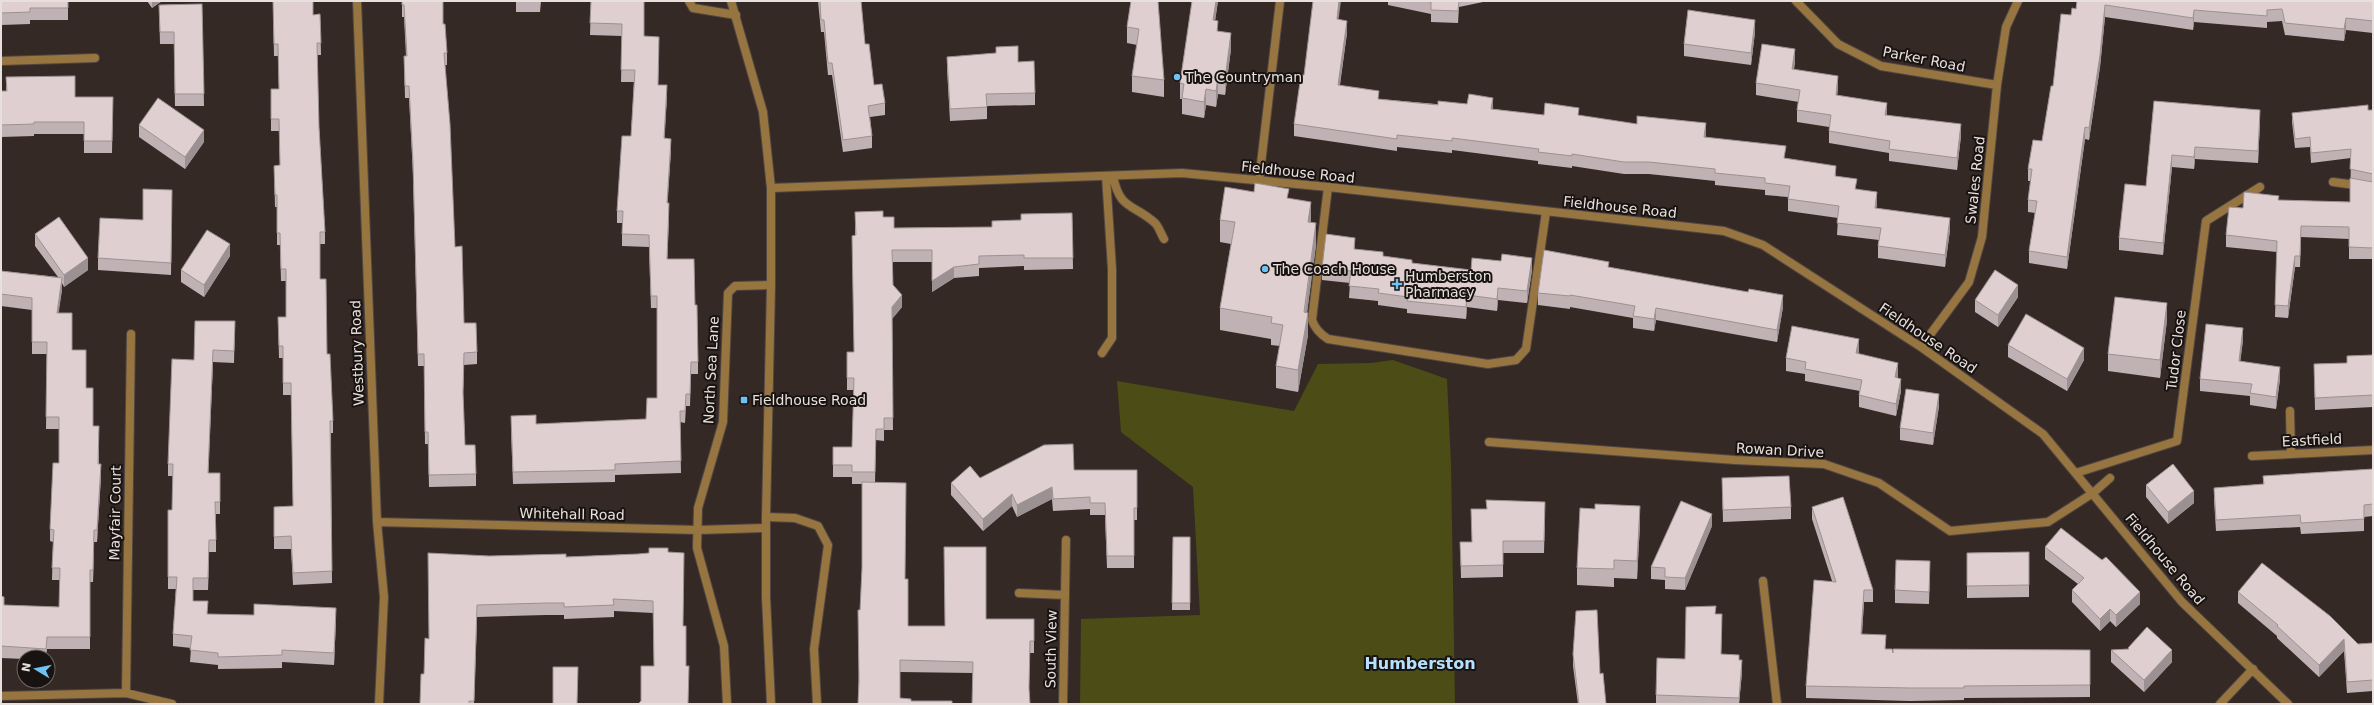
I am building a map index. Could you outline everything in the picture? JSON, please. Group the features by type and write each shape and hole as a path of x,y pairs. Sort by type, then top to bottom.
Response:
{"street":[{"name":"Westbury Road","path":"357,1 377,522 384,597 379,704"},
{"path":"689,1 693,8 736,15"},
{"path":"731,1 763,112 771,188 771,285 766,517 771,704"},
{"path":"1260,181 1280,1"},
{"name":"Parker Road","path":"1796,1 1838,44 1881,66 1997,85"},
{"name":"Swales Road","path":"1921,347 1969,282 1982,237 1997,85 2006,27 2018,1"},
{"path":"1,61 95,58"},
{"name":"Fieldhouse Road","path":"771,188 1182,174 1328,187 1724,231 1763,245 1921,347 2043,434 2182,602 2253,668 2288,704"},
{"path":"1110,176 1116,193 1123,202 1156,223 1164,239"},
{"path":"1102,353 1112,338 1110,176"},
{"path":"2333,182 2363,186 2373,189"},
{"path":"1328,187 1312,320 1321,335 1328,339 1488,364 1516,360 1526,350 1546,212"},
{"name":"Tudor Close","path":"2076,473 2177,441 2206,221 2260,187"},
{"name":"North Sea Lane","path":"727,704 724,646 698,548 698,508 723,422 728,293 735,286 771,285"},
{"name":"Mayfair Court","path":"126,693 131,334"},
{"path":"2290,411 2291,454"},
{"name":"Rowan Drive","path":"1489,442 1728,460 1824,464 1879,483 1950,531 2048,522 2093,493 2110,478"},
{"name":"Eastfield","path":"2252,456 2373,450"},
{"path":"766,517 795,518 818,526 828,545 814,649 818,704"},
{"name":"Whitehall Road","path":"377,522 698,530 766,528"},
{"name":"South View","path":"1063,704 1066,540"},
{"path":"1763,581 1777,704"},
{"name":"South View","path":"1019,594 1065,595"},
{"path":"2220,704 2253,668"},
{"path":"1,696 126,693 172,704"}],"shaded area":[{"path":"1393,360 1447,379 1451,464 1455,704 1080,704 1081,619 1200,615 1193,487 1121,432 1117,381 1294,411 1318,364 1371,363"}],"building":[{"path":"1,1 68,1 68,8 30,8 30,12 1,13"},
{"path":"273,1 313,1 313,15 320,14 321,43 317,43 319,127 325,232 320,232 320,279 326,279 327,354 330,354 333,421 330,421 332,571 293,573 291,536 274,537 274,507 293,506 291,383 283,383 283,346 279,346 278,317 286,317 286,269 281,269 280,233 277,233 277,195 275,195 274,166 280,165 279,119 271,119 271,89 279,89 278,44 274,44"},
{"path":"402,1 443,1 443,24 445,24 447,53 444,53 450,124 455,247 462,246 464,323 476,323 477,352 464,353 463,392 465,445 475,445 476,474 429,475 428,432 425,432 424,354 418,354 413,163 409,86 405,86 404,56 407,56 404,5 402,5"},
{"path":"591,1 644,1 644,36 659,37 658,85 667,85 664,138 671,139 667,203 669,203 667,259 694,259 695,305 697,305 698,362 691,362 690,394 686,394 685,411 680,411 681,461 615,464 615,470 513,472 511,416 536,415 536,424 646,419 647,398 657,398 657,296 651,296 649,235 622,234 623,211 617,211 622,136 631,136 635,70 621,70 622,24 590,23"},
{"path":"820,1 861,1 865,44 869,44 874,85 882,84 885,103 868,106 872,136 843,140 832,63 828,63 824,20 821,20"},
{"path":"1131,1 1158,1 1164,80 1132,76 1139,29 1127,27"},
{"path":"1192,1 1216,1 1213,20 1218,21 1217,31 1231,33 1225,79 1218,78 1216,91 1206,89 1204,102 1182,98 1184,84 1180,83"},
{"path":"1313,1 1339,1 1337,19 1347,21 1338,85 1379,91 1378,99 1438,105 1438,101 1467,104 1469,94 1493,98 1491,109 1544,115 1545,103 1579,108 1578,115 1637,124 1637,116 1706,123 1704,137 1786,146 1784,158 1836,166 1835,176 1857,179 1855,189 1877,192 1875,208 1950,218 1945,255 1878,246 1881,228 1837,223 1839,206 1788,199 1790,186 1765,183 1765,178 1715,173 1715,169 1649,162 1624,162 1572,154 1572,156 1538,152 1539,149 1452,138 1452,141 1397,135 1397,139 1294,124 1301,75 1304,75"},
{"path":"1424,1 1459,1 1458,11 1431,10 1431,2"},
{"path":"2077,1 2373,1 2373,21 2346,18 2344,29 2285,23 2282,9 2267,10 2267,16 2194,10 2193,18 2105,5 2100,55 2089,128 2085,127 2067,257 2029,251 2037,201 2028,200 2032,169 2028,169 2033,140 2042,141 2051,86 2053,86 2061,14 2071,15 2072,8 2076,9"},
{"path":"202,4 204,94 175,94 174,32 160,32 159,5"},
{"path":"1688,10 1755,20 1751,53 1684,44"},
{"path":"1762,44 1795,49 1792,69 1838,76 1836,95 1887,103 1885,115 1961,124 1957,158 1889,149 1890,141 1829,131 1831,115 1797,110 1800,90 1756,83"},
{"path":"1018,46 1018,62 1034,61 1035,93 986,94 987,107 950,109 947,57 996,53 996,47"},
{"path":"75,76 75,97 113,97 112,141 84,141 84,122 34,122 34,124 1,125 1,91 7,91 6,77"},
{"path":"158,98 204,130 185,157 139,125"},
{"path":"2154,101 2260,110 2258,151 2195,147 2194,157 2172,155 2163,243 2119,238 2125,184 2146,186"},
{"path":"2368,105 2368,110 2373,110 2373,174 2350,169 2351,149 2311,153 2310,137 2295,139 2292,113"},
{"path":"2350,178 2373,182 2373,248 2349,247 2349,227 2301,226 2300,256 2295,256 2288,306 2275,305 2277,241 2226,235 2229,207 2243,208 2244,192 2279,196 2278,200 2350,202"},
{"path":"1255,183 1289,189 1287,198 1311,202 1308,222 1316,223 1304,312 1308,313 1298,370 1276,366 1283,325 1271,323 1272,317 1220,308 1235,222 1220,220 1225,187 1254,192"},
{"path":"143,189 172,190 171,263 98,258 100,218 143,220"},
{"path":"883,211 883,217 894,217 894,228 992,227 992,221 1021,220 1021,214 1072,213 1073,258 1024,258 1024,255 979,256 979,264 954,267 932,281 932,250 892,250 893,285 902,295 892,307 893,418 884,418 884,429 876,429 875,472 852,472 852,465 833,465 833,447 852,447 854,378 847,378 847,352 854,352 852,236 856,235 855,212"},
{"path":"59,217 88,258 64,275 35,234"},
{"path":"207,230 230,244 204,285 181,270"},
{"path":"1326,234 1355,238 1354,249 1383,252 1383,256 1412,260 1412,263 1471,270 1472,258 1501,261 1502,254 1532,258 1527,291 1498,288 1497,299 1467,295 1466,307 1407,301 1408,297 1378,293 1379,289 1349,286 1351,271 1322,268"},
{"path":"1544,250 1609,262 1608,267 1748,292 1749,289 1783,295 1777,330 1656,308 1654,319 1633,316 1635,306 1570,295 1538,293"},
{"path":"1995,270 2018,285 1998,315 1975,300"},
{"path":"1,271 62,278 57,313 72,313 72,350 86,350 86,388 93,388 93,426 99,426 98,464 101,464 97,530 94,530 93,570 90,570 90,637 47,637 46,649 1,646 1,596 4,597 4,605 59,607 60,568 52,568 54,530 50,529 53,463 59,463 59,417 46,417 47,342 32,342 32,298 1,294"},
{"path":"2115,297 2167,303 2160,360 2108,354"},
{"path":"2026,314 2084,348 2067,379 2008,345"},
{"path":"195,321 235,321 234,351 213,350 208,473 220,473 220,502 215,502 216,540 209,540 208,578 193,578 193,601 208,601 207,614 254,615 254,604 336,608 334,653 282,650 282,655 218,657 218,653 190,650 192,636 173,634 177,577 168,577 168,510 172,510 173,464 168,464 172,359 194,360"},
{"path":"2206,324 2243,328 2239,361 2280,367 2276,397 2250,393 2252,384 2200,379"},
{"path":"1792,326 1859,339 1856,353 1898,363 1895,377 1901,379 1896,404 1859,395 1862,380 1805,369 1806,362 1786,358"},
{"path":"2373,355 2373,395 2315,398 2314,364 2347,363 2347,356"},
{"path":"1906,389 1939,394 1933,433 1900,428"},
{"path":"1073,444 1074,470 1137,470 1137,508 1134,508 1134,556 1107,556 1105,503 1090,503 1090,497 1053,499 1052,487 1017,505 1012,494 983,519 951,483 970,466 980,478 1044,445"},
{"path":"2173,464 2194,491 2168,512 2146,485"},
{"path":"2373,469 2373,504 2364,505 2364,519 2301,523 2300,515 2216,520 2214,488 2264,484 2263,476"},
{"path":"1789,476 1791,507 1723,510 1722,478"},
{"path":"862,482 906,483 905,579 908,579 908,626 945,626 944,547 986,547 986,619 1034,619 1034,641 1030,641 1030,704 972,704 973,662 900,660 900,698 911,699 911,701 952,701 952,704 858,704 858,610 860,610 862,568"},
{"path":"1843,497 1873,590 1864,590 1861,634 1886,635 1885,649 1892,649 1893,653 1893,649 2090,650 2090,685 1964,686 1964,688 1806,686 1814,580 1836,582 1812,507"},
{"path":"1486,500 1545,502 1544,541 1503,541 1503,565 1461,566 1460,542 1472,542 1471,509 1487,509"},
{"path":"1681,501 1712,514 1685,578 1665,577 1665,568 1651,567"},
{"path":"1595,504 1640,506 1637,561 1614,560 1614,569 1577,568 1580,508 1595,509"},
{"path":"2061,528 2102,560 2106,557 2140,592 2116,615 2110,609 2100,619 2072,590 2084,578 2045,547"},
{"path":"1173,537 1190,537 1190,603 1172,603"},
{"path":"649,548 668,548 668,552 684,553 683,626 686,626 686,666 689,666 688,704 638,704 641,701 641,666 654,666 653,601 613,599 614,605 564,607 564,603 546,603 477,605 474,701 469,701 469,704 420,704 421,674 424,674 425,638 429,639 428,553 489,556 566,554 566,557 649,553"},
{"path":"2029,552 2029,585 1967,586 1967,553"},
{"path":"1896,560 1930,561 1929,592 1895,590"},
{"path":"2262,563 2330,616 2358,644 2373,643 2373,680 2347,682 2344,639 2319,665 2277,626 2278,625 2238,592"},
{"path":"1716,606 1715,614 1722,614 1721,654 1739,655 1739,660 1742,660 1739,698 1656,695 1657,658 1685,659 1686,607"},
{"path":"1597,610 1600,674 1603,673 1606,704 1579,704 1573,654 1576,611"},
{"path":"2147,627 2172,650 2144,680 2111,650 2129,649 2128,648"},
{"path":"553,667 578,667 577,704 553,704"}],"place":[{"name":"The Countryman","path":"1177,77"},
{"name":"The Coach House","path":"1265,269"},
{"name":"Humberston Pharmacy","path":"1397,284"},
{"name":"Fieldhouse Road","path":"744,400"}],"district":[{"name":"Humberston","path":"1420,663"}]}
